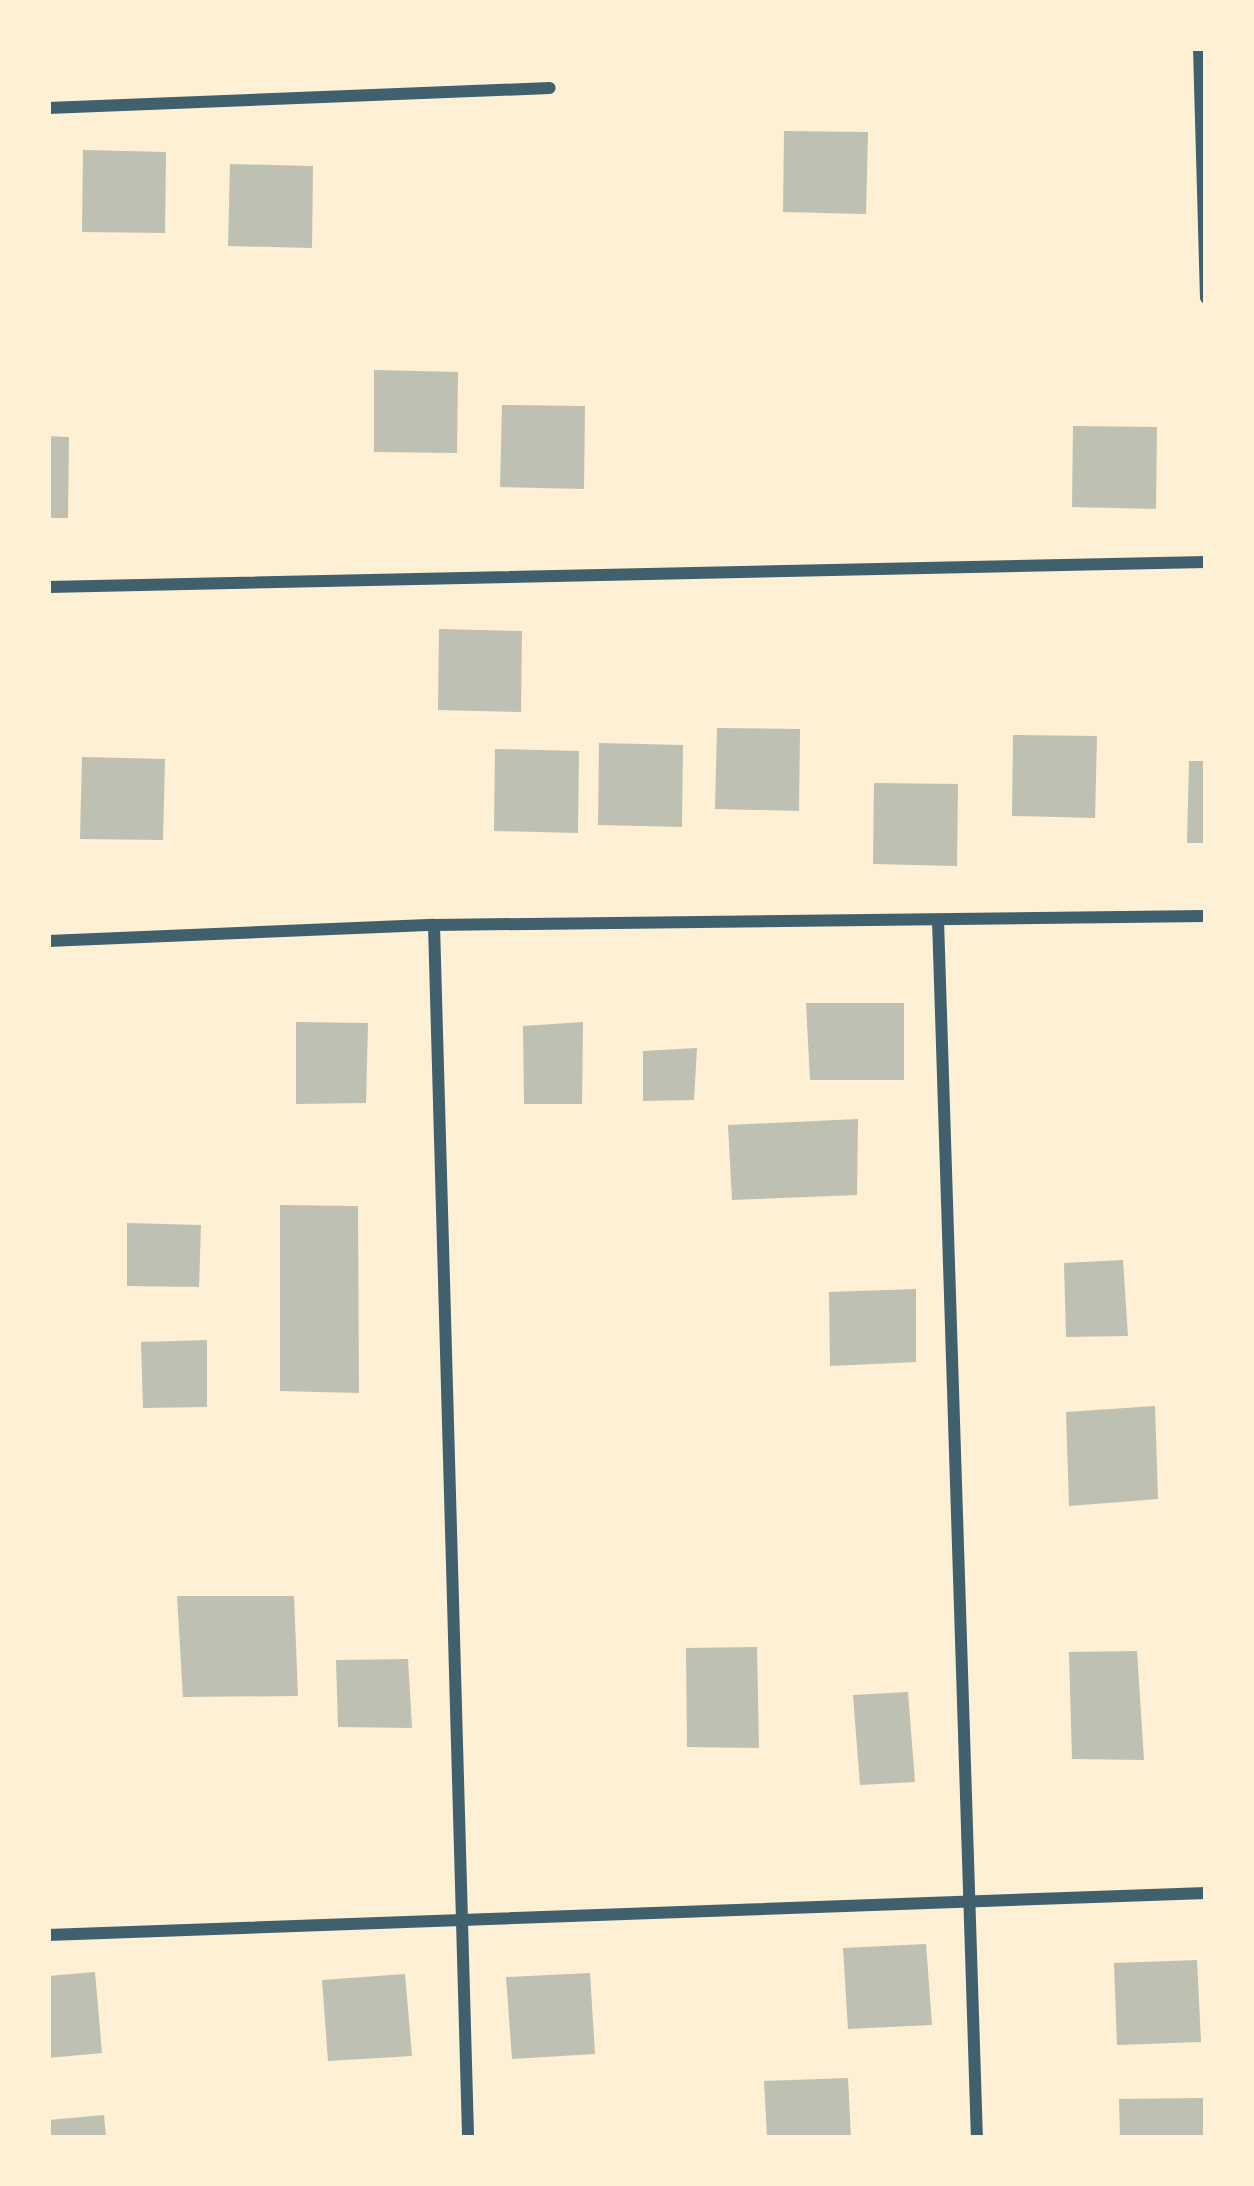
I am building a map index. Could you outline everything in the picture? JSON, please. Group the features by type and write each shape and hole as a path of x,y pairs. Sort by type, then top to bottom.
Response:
{"street":[{"path":"1199,48 1206,298"},
{"path":"48,108 550,88"},
{"path":"48,586 1206,562"},
{"path":"48,941 434,925 1206,916"},
{"path":"938,920 977,2138"},
{"path":"434,925 468,2138"},
{"path":"48,1935 1206,1893"}],"building":[{"path":"784,131 868,132 866,214 783,212"},
{"path":"83,150 166,152 165,233 82,232"},
{"path":"230,164 313,166 312,248 228,246"},
{"path":"374,370 458,372 457,453 374,452"},
{"path":"502,405 585,406 584,489 500,487"},
{"path":"1073,426 1157,427 1156,509 1072,507"},
{"path":"48,436 69,437 68,518 48,518"},
{"path":"439,629 522,631 521,712 438,710"},
{"path":"717,728 800,729 799,811 715,809"},
{"path":"1013,735 1097,736 1095,818 1012,816"},
{"path":"599,743 683,745 682,827 598,825"},
{"path":"495,749 579,751 578,833 494,831"},
{"path":"82,757 165,759 163,840 80,839"},
{"path":"1189,761 1206,761 1206,843 1187,843"},
{"path":"874,783 958,784 957,866 873,864"},
{"path":"806,1003 904,1003 904,1080 810,1080"},
{"path":"296,1022 368,1023 366,1103 296,1104"},
{"path":"583,1022 582,1104 524,1104 523,1026"},
{"path":"697,1048 694,1100 643,1101 643,1051"},
{"path":"858,1119 857,1195 732,1200 728,1125"},
{"path":"280,1205 358,1206 359,1393 280,1391"},
{"path":"127,1223 201,1225 199,1287 127,1286"},
{"path":"1123,1260 1128,1336 1066,1337 1064,1263"},
{"path":"916,1289 916,1362 830,1366 829,1292"},
{"path":"207,1340 207,1407 143,1408 141,1342"},
{"path":"1155,1406 1158,1499 1069,1506 1066,1412"},
{"path":"177,1596 294,1596 298,1696 183,1697"},
{"path":"757,1647 759,1748 687,1747 686,1648"},
{"path":"1137,1651 1144,1760 1072,1759 1069,1652"},
{"path":"408,1659 412,1728 338,1727 336,1660"},
{"path":"908,1692 915,1782 860,1785 853,1695"},
{"path":"926,1944 932,2025 848,2029 843,1948"},
{"path":"1197,1960 1201,2042 1117,2045 1114,1963"},
{"path":"95,1972 102,2053 48,2058 48,1976"},
{"path":"590,1973 595,2054 512,2059 506,1977"},
{"path":"405,1974 412,2056 328,2061 322,1980"},
{"path":"848,2078 851,2138 767,2138 764,2081"},
{"path":"1203,2098 1204,2138 1120,2138 1119,2099"},
{"path":"104,2115 106,2138 48,2138 48,2120"}]}
